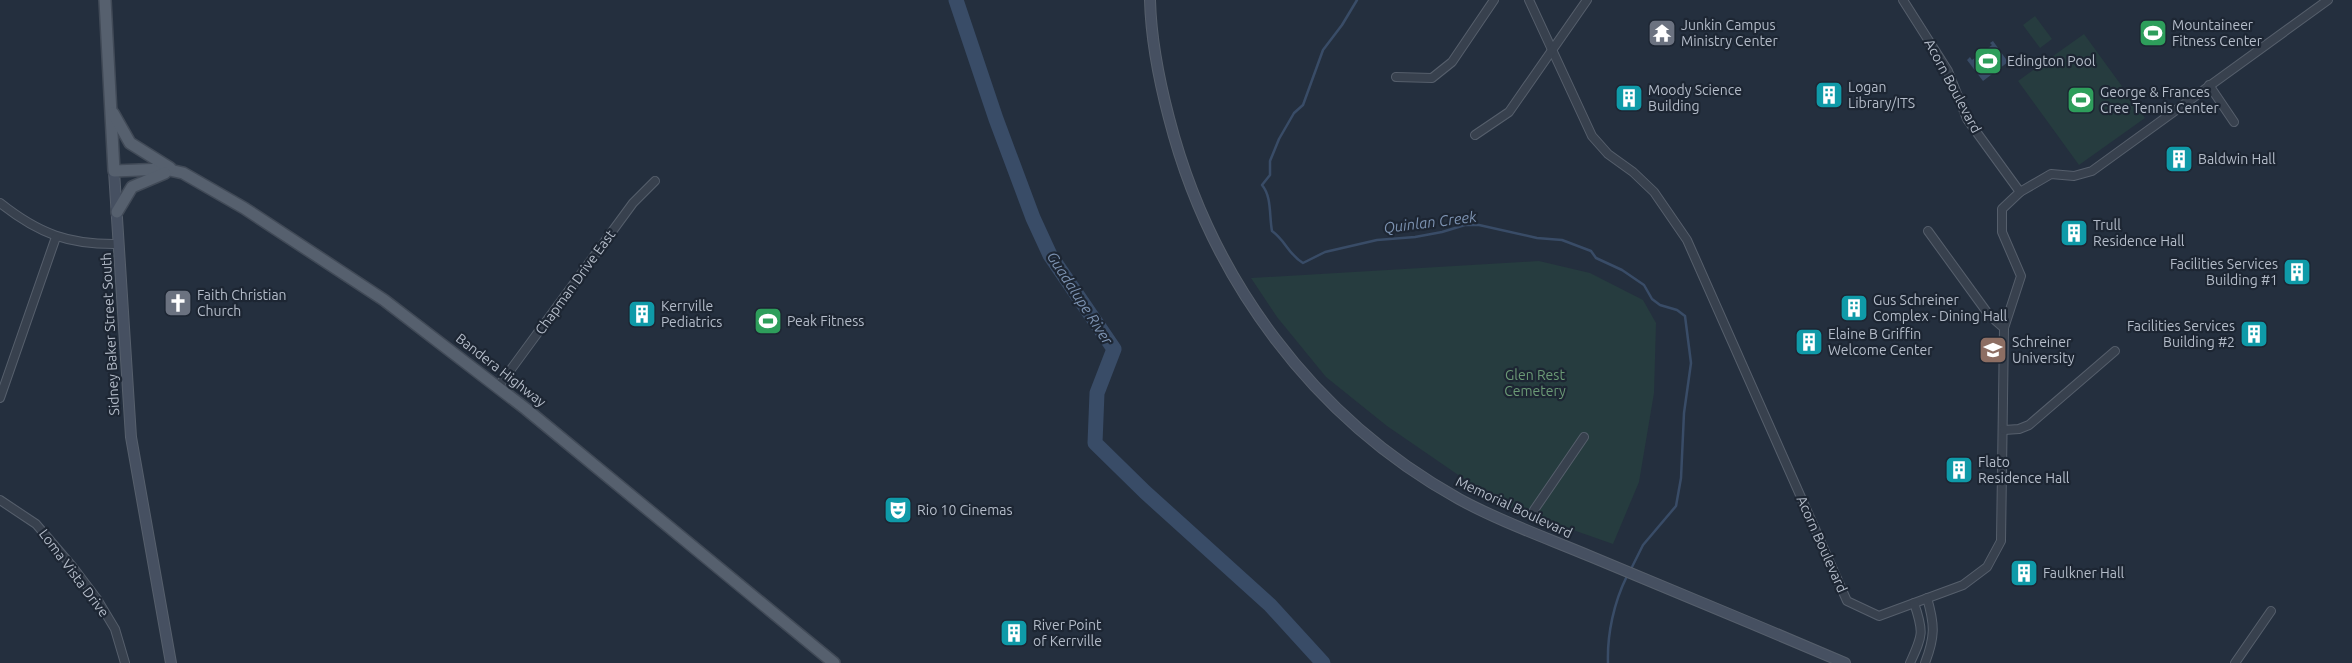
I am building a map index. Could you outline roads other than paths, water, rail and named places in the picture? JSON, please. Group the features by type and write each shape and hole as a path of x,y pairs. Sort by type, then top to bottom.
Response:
{"main road":[{"name":"Sidney Baker Street South","path":"105,0 131,437 171,663"},
{"name":"Memorial Boulevard","path":"1150,0 1155,47 1164,98 1184,173 1214,244 1265,328 1326,398 1403,463 1466,502 1845,663"},
{"path":"111,109 130,142 174,170"},
{"path":"117,212 132,188 154,176 174,170"},
{"name":"Bandera Highway","path":"114,171 174,170 183,173 244,208 384,300 498,387 656,514 834,663"}],"street":[{"path":"1396,77 1432,78 1452,62 1494,0"},
{"name":"Acorn Boulevard","path":"1529,0 1592,136 1608,154 1633,172 1654,192 1688,240 1847,601 1879,616 1962,585 1987,567 2000,542 2004,430 2004,328 2021,276 2002,232 2002,209 2020,192 1967,119 1948,71 1903,0"},
{"path":"1475,135 1508,112 1587,0"},
{"path":"2020,192 2051,174 2074,176 2092,171 2328,0"},
{"path":"2209,85 2234,122"},
{"name":"Chapman Drive East","path":"498,387 633,203 655,181"},
{"path":"0,203 19,218 56,237 80,242 119,244"},
{"path":"1928,231 1989,315 2004,328"},
{"path":"0,398 56,237"},
{"path":"2004,430 2019,430 2029,425 2115,351"},
{"path":"1534,510 1584,437"},
{"name":"Loma Vista Drive","path":"0,500 36,524 72,566 97,599 115,629 125,663"},
{"path":"1924,663 1933,642 1933,620 1927,598"},
{"path":"1910,663 1918,646 1922,626 1914,603"},
{"path":"2234,663 2271,611"}],"water":[{"name":"Edington Pool","path":"1993,41 2008,62 1983,81 1967,60 1970,57 1972,60 1992,45 1990,43"}],"waterway":[{"name":"Guadalupe River","path":"956,0 996,119 1033,218 1050,255 1114,349 1097,393 1095,443 1145,492 1270,605 1323,663"},
{"name":"Quinlan Creek","path":"1357,0 1342,25 1323,50 1303,105 1294,113 1279,139 1270,161 1270,175 1262,185 1269,201 1272,231 1294,256 1303,263 1325,252 1377,240 1415,237 1442,232 1465,225 1479,225 1537,238 1562,240 1591,251 1596,258 1622,270 1644,285 1652,299 1660,305 1677,310 1685,316 1691,363 1684,413 1681,478 1676,506 1643,545 1630,571"},
{"name":"Quinlan Creek","path":"1608,663 1612,618 1618,596 1627,576"}],"place":[{"name":"Junkin Campus Ministry Center","path":"1662,33"},
{"name":"Mountaineer Fitness Center","path":"2153,33"},
{"name":"Edington Pool","path":"1988,61"},
{"name":"Logan Library/ITS","path":"1829,95"},
{"name":"Moody Science Building","path":"1629,98"},
{"name":"George & Frances Cree Tennis Center","path":"2081,100"},
{"name":"Baldwin Hall","path":"2179,159"},
{"name":"Trull Residence Hall","path":"2074,233"},
{"name":"Facilities Services Building #1","path":"2297,272"},
{"name":"Faith Christian Church","path":"178,303"},
{"name":"Gus Schreiner Complex - Dining Hall","path":"1854,308"},
{"name":"Kerrville Pediatrics","path":"642,314"},
{"name":"Peak Fitness","path":"768,321"},
{"name":"Facilities Services Building #2","path":"2254,334"},
{"name":"Elaine B Griffin Welcome Center","path":"1809,342"},
{"name":"Schreiner University","path":"1993,350"},
{"name":"Flato Residence Hall","path":"1959,470"},
{"name":"Rio 10 Cinemas","path":"898,510"},
{"name":"Faulkner Hall","path":"2024,573"},
{"name":"River Point of Kerrville","path":"1014,633"}],"park label":[{"name":"Glen Rest Cemetery","path":"1535,384"}]}
